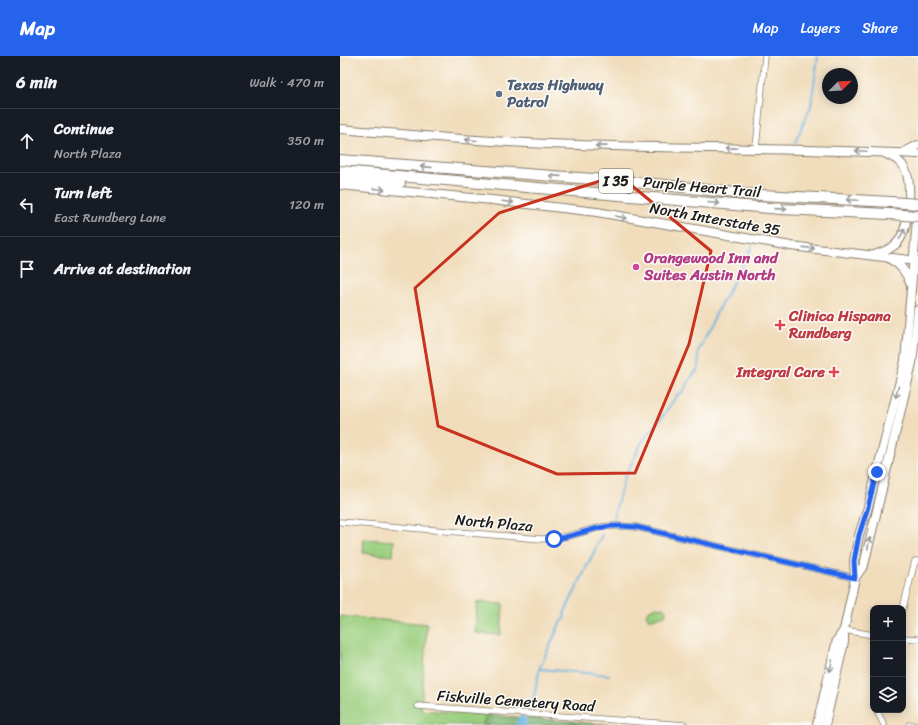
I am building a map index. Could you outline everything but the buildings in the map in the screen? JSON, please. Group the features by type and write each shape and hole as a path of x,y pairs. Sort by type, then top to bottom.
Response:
{"highway":[{"name":"Purple Heart Trail","path":"340,160 646,183 744,194 891,202 918,206"},
{"name":"Purple Heart Trail","path":"340,171 781,209 918,216"},
{"path":"340,179 456,187 491,185"}],"main road":[{"path":"340,129 491,142 580,146 756,148 918,154"},
{"path":"900,153 910,150 918,145"},
{"path":"871,255 891,248 902,237 906,228 910,188 909,177 902,164 896,159 880,152"},
{"name":"North Interstate 35","path":"340,185 597,212 792,246 916,261"},
{"path":"912,355 911,286 916,261 918,206"},
{"path":"887,258 895,262 903,269 911,286"},
{"path":"825,725 844,642 844,630 855,578 854,561 859,535 912,355 918,310"},
{"path":"817,725 837,640 844,630"}],"street":[{"path":"756,148 765,56"},
{"name":"North Plaza","path":"340,522 541,539 564,538 603,527 636,527 855,578"},
{"path":"904,605 916,561"},
{"path":"844,630 870,634"},
{"path":"906,638 918,639"},
{"name":"Fiskville Cemetery Road","path":"418,706 685,725"},
{"path":"878,713 884,725"}],"highlighted area":[{"path":"619,175 711,251 689,344 635,473 557,474 438,426 415,288 499,213"}],"green space":[{"path":"364,539 394,541 393,556 363,553"},
{"path":"477,602 503,604 501,635 475,633"},
{"path":"657,607 665,609 665,615 649,620 646,614 648,611"},
{"path":"340,616 427,624 421,710 616,725 340,725"},
{"path":"487,715 616,725 482,725"}],"waterway":[{"path":"795,143 811,106 818,56"},
{"path":"613,519 624,478 642,442 663,416 677,395 683,392 692,376 699,368 698,351 752,247"},
{"path":"529,707 534,696 540,667 561,621 565,619 564,614 602,535"},
{"path":"539,669 609,675"},
{"path":"521,725 522,721"}],"place":[{"name":"Texas Highway Patrol","path":"499,94"},
{"name":"Orangewood Inn and Suites Austin North","path":"636,267"},
{"name":"Clinica Hispana Rundberg","path":"780,325"},
{"name":"Integral Care","path":"834,372"}],"route":[{"path":"554,539 564,538 603,527 636,527 855,578 854,561 859,535 877,472"}]}
